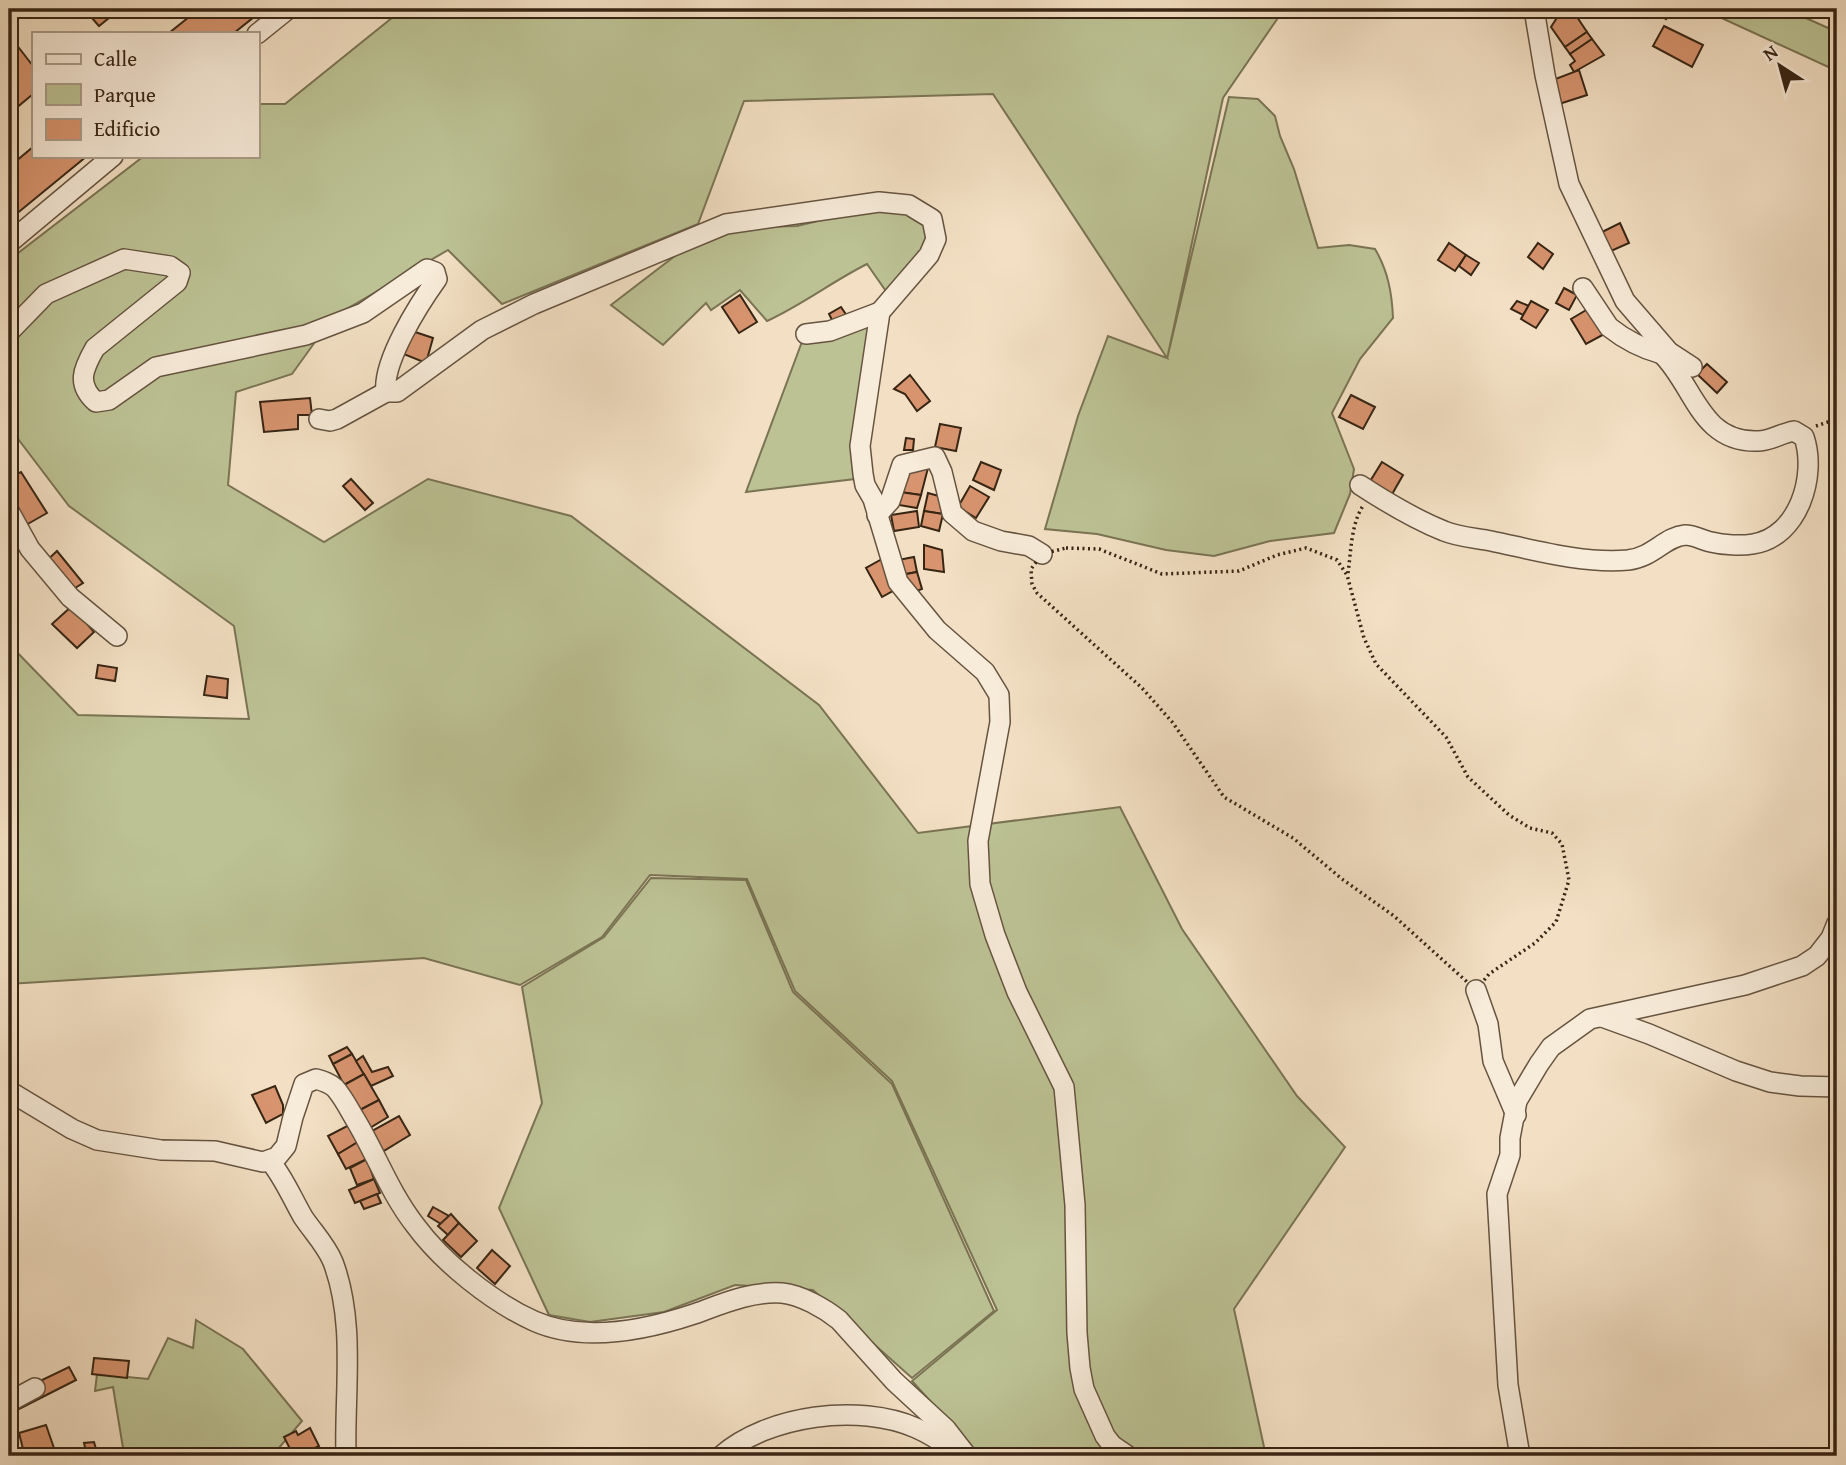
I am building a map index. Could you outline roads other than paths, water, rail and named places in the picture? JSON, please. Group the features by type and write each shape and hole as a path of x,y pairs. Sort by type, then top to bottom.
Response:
{"street":[{"path":"259,32 288,9"},
{"path":"1366,489 1391,505 1446,532 1577,557 1611,560 1639,558 1657,551 1668,541 1689,535 1711,542 1753,545 1782,529 1799,510 1806,482 1804,437 1794,431 1755,442 1718,429 1695,404 1665,353 1625,301 1569,184 1554,123 1534,9"},
{"path":"9,243 111,158"},
{"path":"319,419 337,419 386,392 397,392 482,330 513,314 726,225 879,202 909,205 932,219 936,239 929,255 880,312 830,331 806,334"},
{"path":"9,332 46,294 124,259 170,266 180,273 177,282 95,348 82,378 87,394 96,402 109,400 156,367 306,335 363,313 427,269 435,272 437,279 420,301 402,334 384,383 386,392"},
{"path":"1583,288 1609,327 1651,351 1665,353 1692,367"},
{"path":"880,312 860,446 865,485 873,499 898,582 937,630 985,672 999,695 1000,722 978,841 980,884 995,935 1017,992 1064,1087 1075,1205 1080,1368 1084,1389 1102,1430 1112,1446 1128,1456"},
{"path":"877,514 885,509 890,501 902,465 935,457 942,472 952,513 956,518 985,537 1030,546 1042,554"},
{"path":"9,511 30,549 70,597 117,636"},
{"path":"1520,1456 1508,1385 1497,1194 1510,1155 1510,1138 1517,1101 1550,1047 1590,1018 1745,985 1802,967 1817,957 1831,938 1837,923"},
{"path":"1476,990 1488,1024 1493,1061 1516,1115"},
{"path":"1602,1017 1770,1082 1837,1087"},
{"path":"9,1091 72,1129 97,1140 161,1150 215,1151 263,1162 271,1161 282,1153 286,1146 304,1084 316,1079 324,1081 333,1087 346,1105 372,1146 396,1198 432,1247 483,1289 519,1313 549,1327 564,1330 614,1331 659,1325 729,1301 756,1295 790,1295 830,1313 839,1320 894,1381 946,1429 967,1456"},
{"path":"271,1161 330,1256 338,1279 347,1353 346,1456"},
{"path":"9,1402 35,1388"},
{"path":"721,1456 737,1443 774,1426 803,1420 858,1415 888,1419 916,1427 961,1456"}]}
